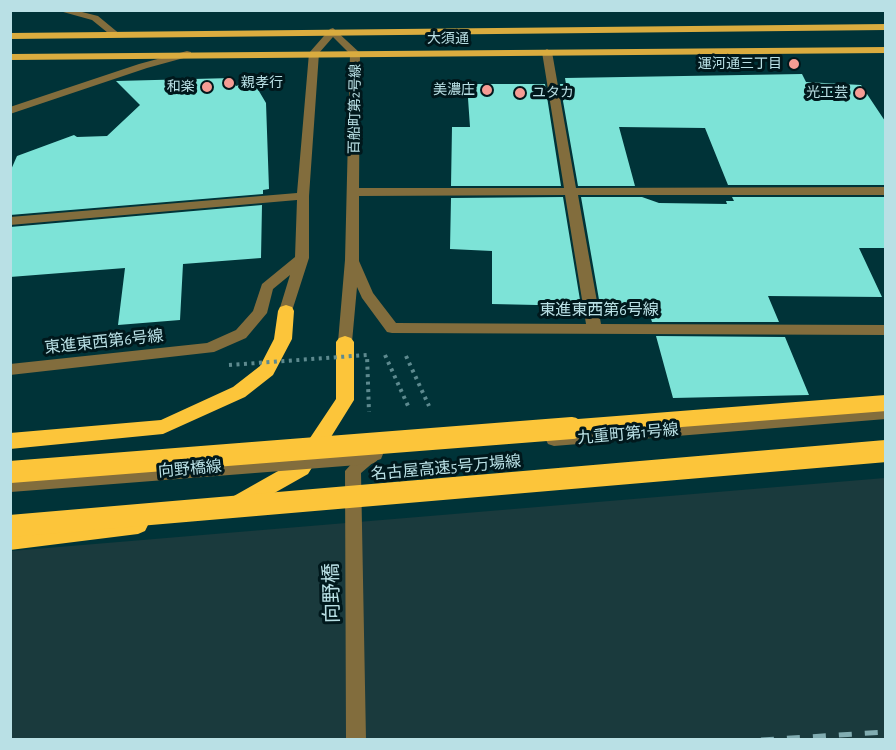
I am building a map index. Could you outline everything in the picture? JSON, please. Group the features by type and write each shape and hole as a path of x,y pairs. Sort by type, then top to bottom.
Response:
{"highway":[{"path":"10,441 163,427 228,398 267,370 283,339 286,311"},
{"path":"10,541 130,526 228,509 301,468 345,400 345,342"},
{"name":"名古屋高速5号万場線","path":"10,472 885,403"},
{"name":"名古屋高速5号万場線","path":"10,526 885,451"}],"main road":[{"name":"大須通","path":"10,36 885,27"},
{"name":"大須通","path":"10,57 885,50"}],"street":[{"path":"60,10 95,18 116,35"},
{"path":"286,311 302,258 303,195 314,53 333,31"},
{"name":"百船町第2号線","path":"333,31 355,53 352,260 345,342"},
{"path":"547,52 594,327"},
{"path":"10,111 143,66 187,54"},
{"path":"354,192 885,191"},
{"path":"10,221 303,195"},
{"name":"東進東西第6号線","path":"10,370 209,348 241,334 260,313 267,287 302,258"},
{"name":"東進東西第6号線","path":"352,260 367,296 392,328 594,327 885,330"},
{"name":"九重町第1号線","path":"370,455 885,413"},
{"name":"向野橋線","path":"10,483 370,455"},
{"name":"向野橋","path":"356,740 353,471 370,455"}],"path":[{"path":"229,365 384,354 412,415"},
{"path":"367,355 370,455"},
{"path":"406,355 430,409 421,412"}],"shaded area":[{"path":"885,478 885,739 11,740 11,551"}],"building":[{"path":"802,74 806,82 861,85 885,121 885,185 728,185 705,128 619,127 635,186 578,186 560,84 566,84 565,78"},
{"path":"232,78 236,86 253,81 266,103 269,189 263,190 263,194 10,215 10,172 17,156 74,135 77,137 107,136 140,105 116,81"},
{"path":"467,84 545,84 561,186 451,186 452,127 470,127"},
{"path":"563,197 581,306 492,304 492,251 450,249 451,198"},
{"path":"581,197 642,197 659,203 727,204 726,201 734,201 732,197 885,197 885,248 859,248 882,297 768,296 779,322 652,322 649,312 601,311"},
{"path":"262,205 261,258 183,264 180,320 118,325 125,268 10,277 10,227"},
{"path":"656,336 785,337 809,395 673,398"}],"railway":[{"path":"761,740 886,732"}],"place":[{"name":"運河通三丁目","path":"794,64"},
{"name":"親孝行","path":"229,83"},
{"name":"和楽","path":"207,87"},
{"name":"美濃庄","path":"487,90"},
{"name":"ユタカ","path":"520,93"},
{"name":"光工芸","path":"860,93"}]}
